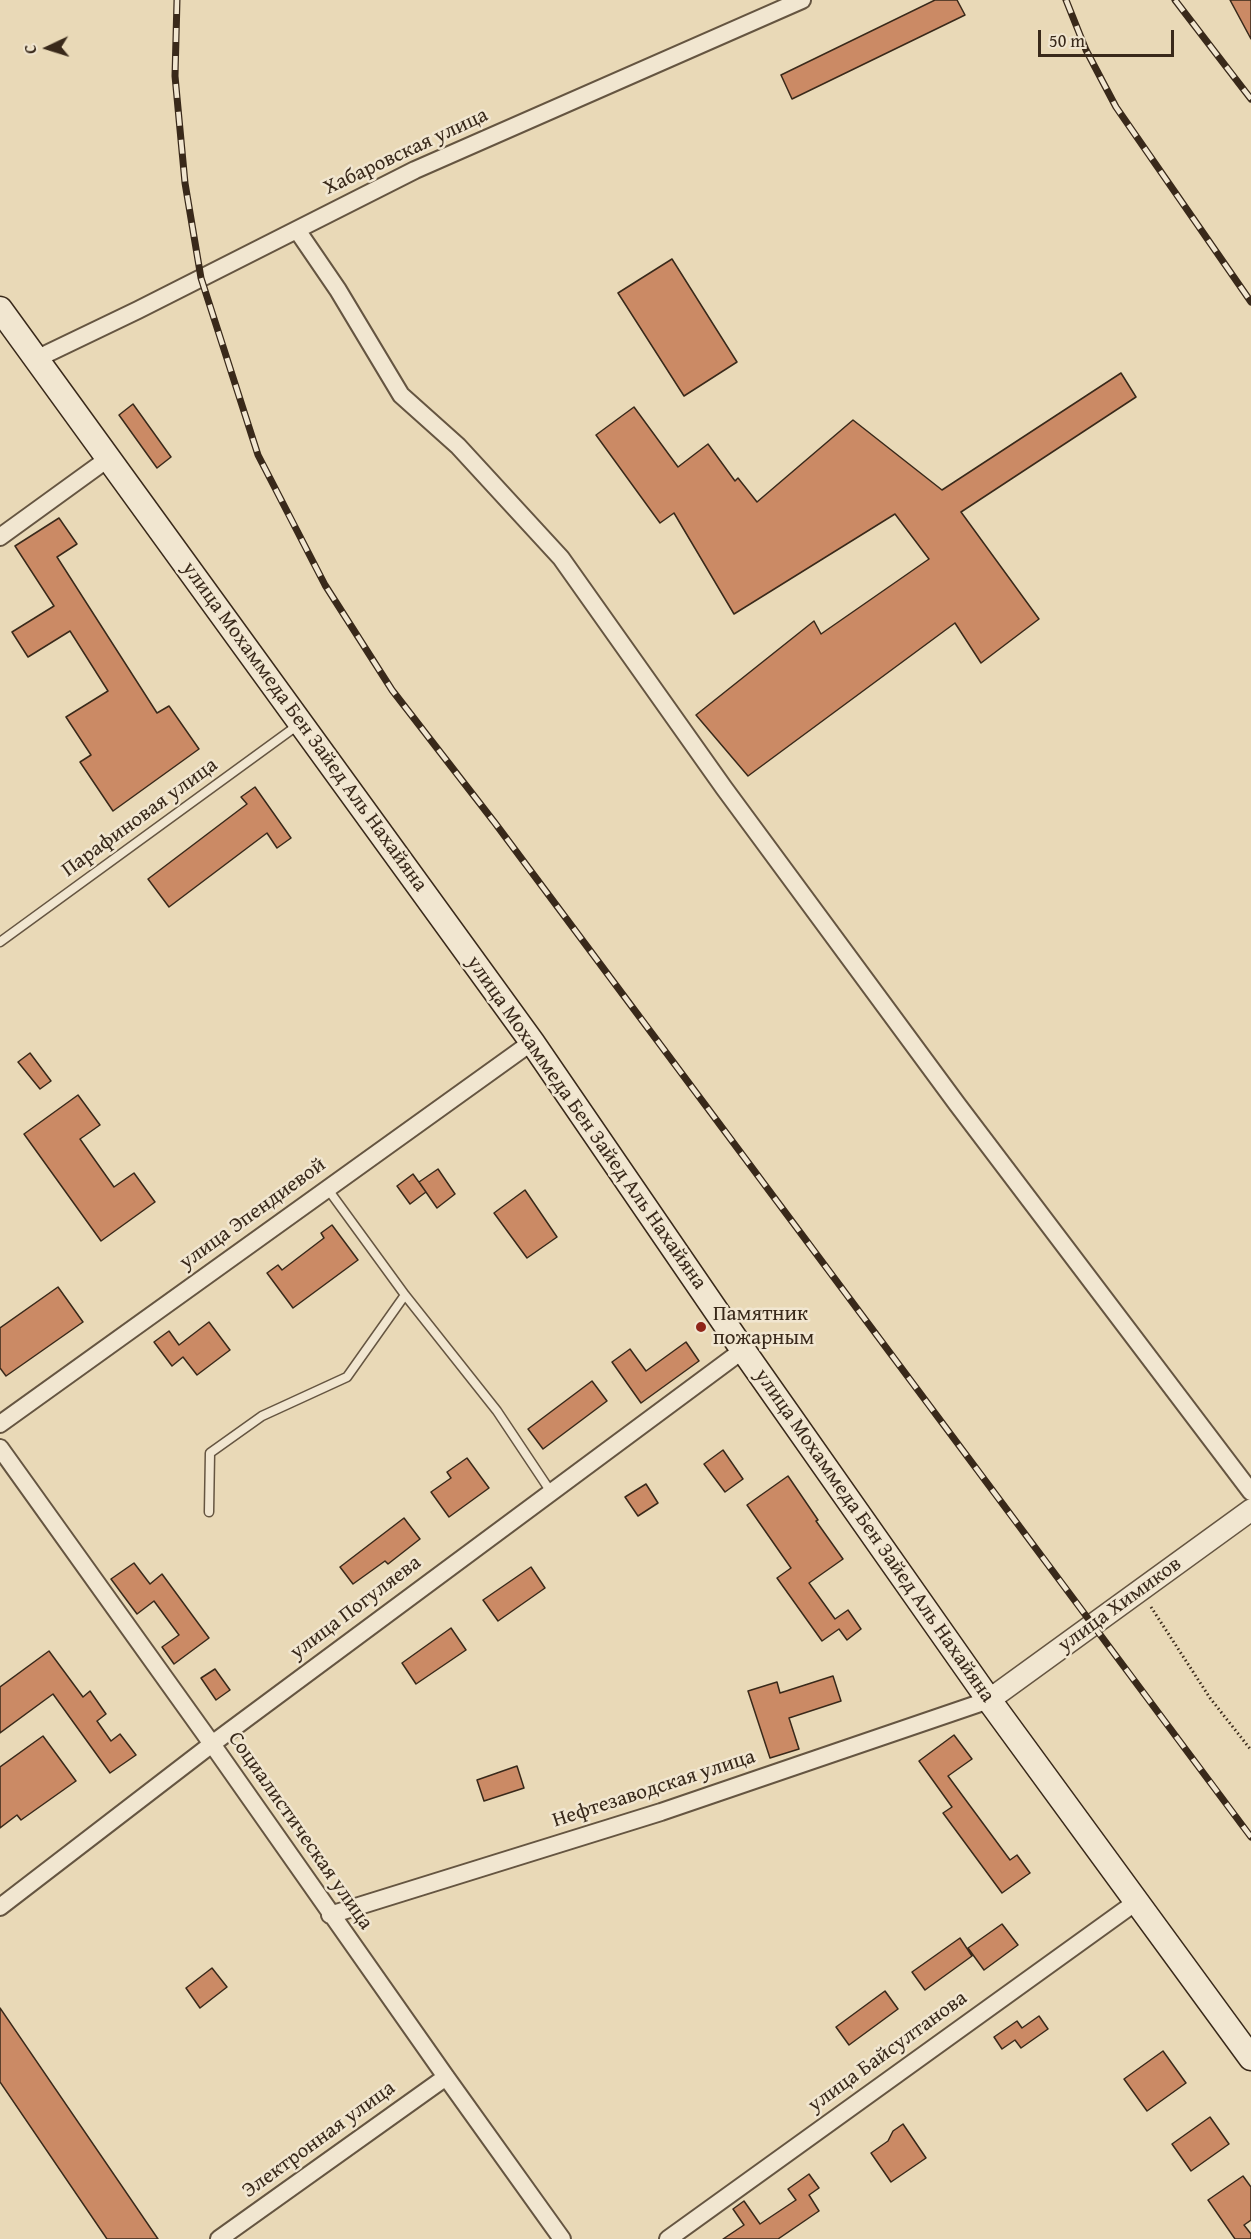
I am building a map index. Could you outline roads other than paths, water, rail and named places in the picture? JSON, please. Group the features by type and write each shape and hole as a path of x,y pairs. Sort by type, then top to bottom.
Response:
{"main road":[{"name":"улица Мохаммеда Бен Зайед Аль Нахайяна","path":"0,309 532,1042 743,1350 989,1700 1251,2058"}],"street":[{"name":"Хабаровская улица","path":"36,358 415,170 802,0"},
{"path":"297,230 338,290 401,395 459,446 561,558 724,788 950,1094 1251,1492"},
{"path":"0,537 109,458"},
{"name":"улица Эпендиевой","path":"0,1424 532,1042"},
{"name":"улица Погуляева","path":"0,1907 212,1744 743,1350"},
{"name":"Социалистическая улица","path":"0,1448 562,2239"},
{"name":"улица Химиков","path":"989,1700 1251,1510"},
{"name":"Нефтезаводская улица","path":"330,1915 661,1812 989,1700"},
{"name":"улица Байсултанова","path":"668,2239 1136,1902"},
{"name":"Электронная улица","path":"219,2239 446,2078"}],"lane":[{"name":"Парафиновая улица","path":"0,942 301,723"},
{"path":"327,1188 405,1295 497,1411 551,1492"},
{"path":"209,1512 210,1453 262,1416 347,1377 405,1295"}],"railway":[{"path":"177,0 175,76 185,183 201,278 258,455 325,585 392,690 495,823 1251,1837"},
{"path":"1066,0 1086,50 1116,107 1251,302"},
{"path":"1175,0 1251,99"}],"place":[{"name":"Памятник пожарным","path":"701,1327"}]}
